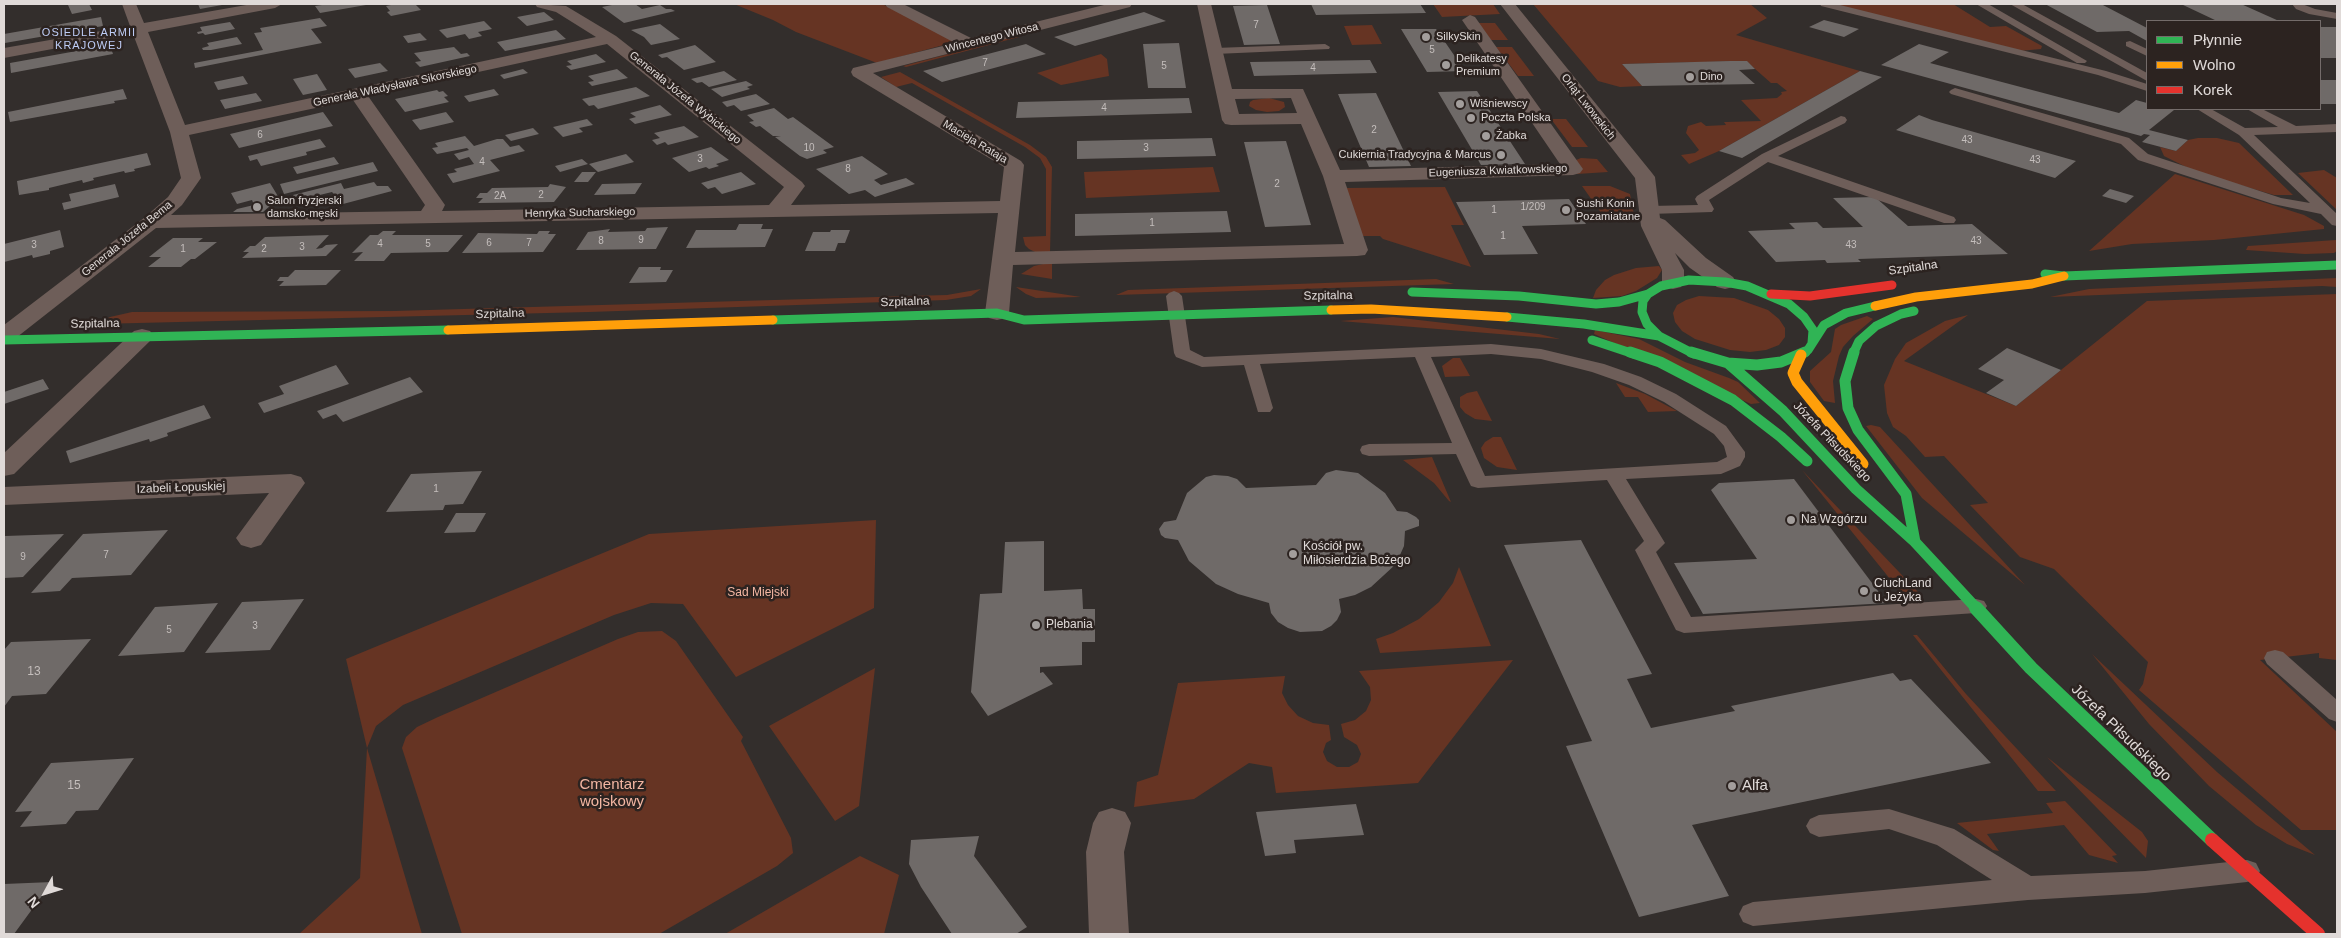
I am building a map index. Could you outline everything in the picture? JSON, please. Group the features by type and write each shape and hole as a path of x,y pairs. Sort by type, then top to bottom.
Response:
{"street":[{"name":"Generała Józefa Bema","path":"4,336 151,222 175,201 191,178 179,132 129,4"},
{"path":"4,53 275,4"},
{"name":"Generała Józefa Wybickiego","path":"543,4 561,9 610,39 795,186 776,210"},
{"path":"892,4 970,44"},
{"name":"Wincentego Witosa","path":"859,72 1125,4"},
{"path":"1204,4 1231,120 1308,118"},
{"name":"Orląt Lwowskich","path":"1507,4 1645,178 1651,226 1673,270 1673,282"},
{"name":"Eugeniusza Kwiatkowskiego","path":"1333,176 1573,169 1470,20"},
{"name":"Generała Władysława Sikorskiego","path":"179,132 610,39"},
{"name":"Macieja Rataja","path":"859,72 1014,165 1004,259 1006,310"},
{"path":"1004,259 1357,250 1333,176 1297,93 1225,94"},
{"path":"358,94 435,205 429,216"},
{"name":"Henryka Sucharskiego","path":"151,222 1010,206"},
{"path":"1651,214 1698,263 1725,282"},
{"path":"2019,273 2064,276 2337,266"},
{"path":"1648,294 1643,301 1642,312 1647,324 1659,336 1678,347 1702,357 1728,363 1756,365 1781,362 1801,355 1824,325 1846,313 1916,297 2032,284 2064,276"},
{"path":"1403,292 1519,296 1596,304 1619,302 1648,294 1661,286 1673,282 1706,280 1725,282 1767,293 1789,304 1804,317 1813,330 1812,343"},
{"name":"Szpitalna","path":"1767,293 1810,296 1903,284"},
{"path":"1915,542 1906,494 1874,454 1858,430 1848,408 1845,382 1850,360 1859,341 1876,326 1901,314 1946,303 1982,289"},
{"name":"Szpitalna","path":"4,340 351,333 1006,310 1024,320 1371,309 1469,313 1584,324 1659,336"},
{"path":"1469,313 1577,336 1660,362 1733,400 1781,437 1814,468"},
{"path":"4,468 142,336"},
{"name":"Józefa Piłsudskiego","path":"1801,355 1793,373 1797,382 1869,470"},
{"name":"Józefa Piłsudskiego","path":"1728,363 1783,411 1856,489 1915,542 2045,681 2188,818 2318,934"},
{"name":"Izabeli Łopuskiej","path":"4,496 291,484 251,538"},
{"path":"1842,492 1915,542"},
{"name":"Józefa Piłsudskiego","path":"1890,502 1915,542"},
{"path":"1109,934 1105,852 1112,823"}],"lane":[{"path":"1825,4 2102,73 2146,88"},
{"path":"1981,4 2102,73"},
{"path":"2015,4 2146,77"},
{"path":"2297,4 2300,8 2313,12 2337,16"},
{"path":"2130,44 2146,52"},
{"path":"1215,51 1325,47"},
{"path":"1955,92 2125,141 2143,157 2278,201 2326,211"},
{"path":"2205,110 2243,132 2337,222"},
{"path":"2255,110 2293,130"},
{"path":"1651,214 1707,209 1702,199 1766,157 1841,120"},
{"path":"2243,132 2337,128"},
{"path":"1766,157 1949,220"},
{"path":"1174,296 1182,353 1195,360 1210,364 1251,361 1421,352 1491,349 1561,358 1598,368 1644,385 1687,407 1720,430 1736,452 1733,462 1721,468 1478,482 1421,352"},
{"path":"1251,361 1264,408"},
{"path":"1369,450 1464,448"},
{"path":"1613,474 1655,543 1645,550 1684,625 1976,606"},
{"path":"2275,658 2337,713"},
{"path":"1819,826 1889,819 1945,837 2028,888"},
{"path":"1752,914 2028,888 2145,882 2247,871"}],"green space":[{"path":"734,4 882,4 956,39 951,43 877,63 796,32"},
{"path":"1433,4 1493,4 1500,14 1442,17"},
{"path":"1533,4 1750,4 1767,18 1736,35 1860,71 1719,151 1689,164 1681,155 1695,153 1699,150 1686,133 1688,126 1701,122 1706,126 1726,125 1724,122 1761,121 1741,100 1777,98 1782,94 1781,92 1787,91 1777,83 1771,83 1746,61 1622,64 1642,86 1620,87 1598,81"},
{"path":"1831,4 1953,4 1990,27 2006,26 2042,46 2041,49 2019,51"},
{"path":"1478,23 1495,23 1508,40 1491,40"},
{"path":"1372,25 1382,44 1352,45 1344,26"},
{"path":"1016,36 1019,37 906,67 903,66"},
{"path":"1496,47 1512,47 1534,76 1518,76"},
{"path":"1101,54 1107,59 1109,76 1061,85 1037,73"},
{"path":"900,72 1030,145 1046,157 1052,167 1050,253 1035,252 1029,249 1025,245 1023,237 1046,236 1046,169 1040,158 1025,147 912,83 896,87 881,77"},
{"path":"1269,98 1284,102 1285,107 1279,111 1267,112 1256,110 1249,106 1253,100"},
{"path":"1551,119 1566,119 1588,147 1572,147"},
{"path":"2217,138 2239,143 2293,195 2274,195 2196,172 2164,156 2160,147 2176,151 2188,140"},
{"path":"1581,158 1597,159 1608,172 1577,174 1576,160"},
{"path":"1213,167 1220,192 1086,198 1084,172"},
{"path":"2324,170 2337,178 2337,210 2298,173"},
{"path":"2175,174 2304,215 2324,226 2324,229 2214,240 2132,244 2089,251"},
{"path":"1582,186 1610,186 1630,194 1635,220 1612,221 1604,217"},
{"path":"1445,187 1464,225 1451,225 1471,267 1383,239 1380,236 1362,236 1346,188"},
{"path":"2336,240 2337,251 2334,253 2305,254 2246,250 2248,246"},
{"path":"1052,262 1052,279 1021,274 1034,266"},
{"path":"1659,266 1662,270 1657,278 1636,291 1622,296 1593,298 1596,290 1605,280 1614,275 1636,268"},
{"path":"2337,278 2337,287 2322,286 2050,297 2089,289"},
{"path":"1436,279 1454,284 1116,295 1128,290"},
{"path":"1016,287 1081,297 1036,298"},
{"path":"981,289 971,296 946,300 589,312 97,324 110,317 132,312 394,311 947,295"},
{"path":"2337,294 2337,660 2319,658 2319,653 2260,660 2337,732 2337,830 2301,830 2139,690 2143,684 2148,662 2054,569 2020,557 1970,505 1988,503 1944,456 1925,457 1906,436 1893,427 1887,413 1884,385 1895,359 1906,343 1945,321 1968,315 1904,361 2016,406 2147,301"},
{"path":"1699,296 1734,298 1768,310 1779,319 1785,328 1785,337 1779,345 1766,350 1750,352 1730,350 1695,339 1682,331 1675,322 1673,313 1677,305"},
{"path":"1867,316 1873,319 1853,336 1843,347 1839,356 1833,381 1835,403 1824,401 1810,382 1810,371 1831,352 1835,329"},
{"path":"1393,317 1539,334 1560,339 1340,321"},
{"path":"1595,330 1639,339 1685,362 1729,378 1738,382 1760,403 1751,404 1594,334"},
{"path":"1453,358 1460,358 1470,376 1445,377 1442,366"},
{"path":"1616,383 1645,394 1677,411 1648,412 1638,397 1625,397"},
{"path":"1477,391 1492,421 1475,419 1465,413 1460,407 1460,397"},
{"path":"1866,426 1880,427 2025,585 1922,498"},
{"path":"1493,437 1501,437 1517,470 1497,467 1484,458 1481,448 1485,442"},
{"path":"1432,457 1451,502 1434,483 1403,460"},
{"path":"1802,470 1919,593 1907,600"},
{"name":"Sad Miejski","path":"876,520 874,608 736,677 683,604 651,603 614,615 403,705 376,726 367,748 346,659 649,534"},
{"path":"1459,567 1491,646 1380,653 1376,639 1393,633 1419,619 1439,602 1453,583"},
{"name":"Cmentarz wojskowy","path":"662,631 676,641 743,737 741,741 791,838 793,853 777,866 659,934 462,934 402,748 406,737 417,727 438,717 618,639 638,632"},
{"path":"1913,635 1917,635 1966,694 2056,791 2038,791"},
{"path":"2092,654 2217,772 2315,855 2287,844 2256,825 2209,786 2149,724"},
{"path":"1513,660 1418,783 1276,793 1272,767 1249,763 1194,799 1134,807 1137,782 1158,775 1178,683 1285,676 1282,693 1288,705 1298,716 1313,723 1329,725 1331,740 1326,743 1323,752 1327,761 1337,767 1349,767 1358,762 1361,754 1357,745 1344,737 1341,724 1355,720 1366,711 1371,700 1370,687 1359,671"},
{"path":"875,668 859,806 835,821 769,726"},
{"path":"367,748 422,934 299,934 360,878"},
{"path":"2047,757 2142,832 2148,841 2146,858"},
{"path":"2065,801 2117,855 2112,856 2118,863 2089,855 2064,825 1987,834 1999,851 1993,850 1957,823 2053,813 2046,803"},
{"path":"860,856 899,875 884,934 725,934"}],"building":[{"path":"89,4 92,10 72,14 68,5"},
{"path":"198,4 221,4 222,5 200,9"},
{"path":"329,4 366,5 320,13 315,6"},
{"path":"415,4 421,10 391,16 387,12 390,11 386,6"},
{"path":"617,4 635,4 642,9 660,5 675,11 624,23 602,7"},
{"path":"1311,4 1420,4 1426,13 1316,15"},
{"path":"2045,4 2101,4 2146,27 2146,40 2129,31 2097,32"},
{"path":"2181,4 2241,4 2277,20 2215,20"},
{"path":"1267,5 1280,44 1244,45 1233,6"},
{"path":"544,12 554,20 527,26 517,17"},
{"path":"1144,12 1166,21 1075,46 1054,37"},
{"path":"101,17 103,26 5,43 4,34"},
{"path":"320,18 327,26 311,29 322,43 195,68 194,63 263,50 254,33 262,32 260,28"},
{"path":"1824,20 1859,29 1844,37 1809,27"},
{"path":"484,21 492,29 478,32 482,36 469,39 465,34 447,38 439,30"},
{"path":"230,22 235,29 205,35 203,33 198,34 197,32 202,31 200,27"},
{"path":"660,24 680,39 651,45 644,37 631,30"},
{"path":"2321,27 2337,27 2337,58 2321,58"},
{"path":"1401,29 1436,29 1465,71 1427,72"},
{"path":"556,30 566,39 505,51 497,42"},
{"path":"420,33 427,40 408,43 403,36"},
{"path":"237,37 242,44 211,50 203,50 202,48 209,46 207,43"},
{"path":"1179,43 1186,88 1148,88 1143,44"},
{"path":"1026,44 1046,54 942,82 923,71"},
{"path":"1919,44 1949,52 1930,63 2119,113 2136,100 2146,103 2146,110 2174,110 2149,130 2188,140 2176,151 2142,142 2150,135 2144,134 2141,136 1881,65"},
{"path":"110,45 113,54 11,73 10,63"},
{"path":"695,45 716,62 684,70 667,57 662,58 658,55"},
{"path":"454,47 461,54 467,53 470,56 420,67 415,62 421,61 414,53"},
{"path":"596,54 606,62 571,70 566,66 572,65 567,61"},
{"path":"1370,60 1377,73 1254,76 1250,62"},
{"name":"Dino","path":"1747,61 1755,69 1739,70 1755,84 1642,86 1622,64"},
{"path":"380,63 388,71 355,78 348,69"},
{"path":"523,69 528,73 504,79 500,75"},
{"path":"617,69 628,78 592,86 588,82 594,81 588,76"},
{"path":"724,71 737,80 709,87 702,82 697,83 691,79"},
{"path":"1860,71 1882,77 1742,158 1719,151"},
{"path":"317,74 327,90 303,95 293,79"},
{"path":"243,76 248,84 218,90 214,82"},
{"path":"2321,80 2337,80 2337,104 2321,104"},
{"path":"746,81 753,85 747,87 750,89 722,97 711,89"},
{"path":"636,87 650,96 598,109 594,105 589,106 582,99"},
{"path":"123,89 127,99 114,101 115,103 10,122 8,112"},
{"path":"494,89 499,95 469,102 464,96"},
{"path":"437,90 439,92 443,91 448,96 444,97 449,102 405,112 395,99"},
{"path":"1477,91 1525,164 1481,165 1438,92"},
{"path":"256,93 262,101 225,109 220,100"},
{"path":"1376,93 1411,166 1369,167 1338,94"},
{"path":"756,94 770,104 741,111 734,105 727,107 722,102"},
{"path":"1189,98 1192,113 1016,118 1018,102"},
{"path":"660,105 672,115 635,124 629,119 636,117 630,113"},
{"path":"774,108 788,119 793,117 834,147 823,150 827,153 807,159 775,137 781,136 773,136 760,126 756,127 749,122 754,121 747,115"},
{"path":"323,112 333,126 239,148 230,134"},
{"path":"446,112 454,122 420,130 412,120"},
{"path":"1919,115 2076,161 2055,178 1896,130"},
{"path":"587,119 593,125 579,128 583,132 563,137 553,127"},
{"path":"684,126 699,137 668,145 665,142 657,145 652,140 660,138 654,133"},
{"path":"533,128 539,134 511,141 505,135"},
{"path":"465,136 474,146 503,139 510,147 519,145 525,151 490,160 500,171 453,183 447,174 457,172 454,169 474,164 469,157 459,160 454,154 469,150 467,148 437,154 432,148 438,147 435,143"},
{"path":"1212,138 1216,156 1077,159 1077,141"},
{"path":"320,139 326,147 306,152 307,155 261,166 257,159 250,161 248,156"},
{"path":"1286,141 1311,225 1265,227 1244,142"},
{"path":"711,147 729,160 716,164 719,166 709,169 706,167 689,172 672,158"},
{"path":"147,153 151,165 134,169 135,171 125,173 124,171 93,178 94,180 83,183 82,180 49,188 49,190 19,195 17,181"},
{"path":"626,154 634,162 598,172 589,164"},
{"path":"862,156 888,174 874,180 881,185 906,178 915,184 875,197 865,190 849,194 816,169"},
{"path":"334,157 339,164 297,174 293,167"},
{"path":"582,159 588,164 560,172 555,166"},
{"path":"373,162 378,171 284,194 280,184"},
{"path":"582,172 596,172 588,182 574,182"},
{"path":"741,172 756,184 722,194 715,187 708,189 701,183"},
{"path":"374,182 377,186 388,186 392,191 343,204 332,192 295,201 293,195 341,183 344,189"},
{"path":"270,183 279,198 263,212 233,212 237,209 254,205 252,200 237,204 231,193"},
{"path":"642,183 635,194 594,195 602,184"},
{"path":"115,184 119,197 64,210 62,203 71,201 69,194"},
{"path":"550,184 566,187 554,202 478,203 483,198 476,198 480,193 487,193 492,188 548,187"},
{"path":"2110,189 2134,196 2126,203 2102,196"},
{"path":"1875,197 1908,226 1972,224 2008,254 1858,259 1861,262 1827,263 1825,260 1776,262 1748,231 1795,229 1789,223 1817,222 1823,228 1863,227 1833,198"},
{"path":"1569,199 1586,224 1522,226 1538,254 1484,255 1456,202"},
{"path":"1227,211 1231,232 1075,236 1075,214"},
{"path":"739,224 763,224 761,229 773,229 765,247 686,248 696,230 736,230"},
{"path":"668,227 656,249 576,250 588,232 610,229 608,232 645,231 647,228"},
{"path":"60,230 64,247 50,251 50,254 33,258 32,255 4,262 4,244"},
{"path":"831,230 850,230 845,243 838,243 835,251 805,251 813,232 830,232"},
{"path":"383,231 396,231 392,235 463,235 448,252 391,253 384,261 354,261 363,252 352,253 370,235 378,235"},
{"path":"539,231 550,231 548,234 556,234 543,252 462,253 478,233 537,234"},
{"path":"329,235 316,249 326,245 338,244 326,256 242,258 249,252 243,252 250,246 255,246 265,237"},
{"path":"173,238 203,238 198,242 217,242 181,267 148,267 161,257 149,257"},
{"path":"639,267 661,267 660,270 673,270 666,282 629,283"},
{"path":"295,270 341,270 326,285 279,286 284,281 277,281 280,277 288,277"},
{"path":"2007,348 2061,370 2016,406 1986,393 2004,380 1978,369"},
{"path":"336,365 349,384 264,413 258,403 284,394 279,386"},
{"path":"410,377 423,392 343,422 336,414 323,419 317,411"},
{"path":"43,379 49,389 4,404 4,392"},
{"path":"204,405 211,418 167,433 168,436 150,442 149,439 70,463 66,451"},
{"name":"Kościół pw. Miłosierdzia Bożego","path":"1336,470 1358,473 1385,493 1397,511 1407,512 1416,517 1419,520 1419,526 1405,531 1404,546 1396,564 1371,587 1355,595 1339,599 1341,612 1337,620 1322,631 1300,632 1288,628 1278,622 1271,613 1269,603 1238,594 1216,584 1189,561 1178,540 1165,538 1161,535 1159,529 1164,522 1176,520 1187,493 1206,477 1214,475 1228,476 1237,479 1246,488 1316,485 1326,473"},
{"path":"482,471 463,504 445,505 443,510 386,512 411,474"},
{"path":"1794,479 1887,603 1703,614 1674,563 1757,559 1711,490 1719,483"},
{"path":"456,513 486,513 475,532 444,533"},
{"path":"168,530 131,575 72,578 60,591 31,593 83,534"},
{"path":"64,534 23,577 4,578 5,536"},
{"name":"Alfa","path":"1581,540 1652,674 1627,679 1651,728 1735,711 1731,706 1893,673 1900,681 1911,679 1991,763 1692,825 1729,896 1639,917 1566,746 1592,741 1504,545"},
{"name":"Plebania","path":"1044,541 1044,591 1082,589 1083,609 1095,609 1095,642 1082,642 1082,665 1040,667 1040,673 1043,672 1053,684 988,716 971,692 980,594 1002,593 1005,542"},
{"path":"304,599 270,650 205,653 242,602"},
{"path":"218,603 184,652 118,656 155,607"},
{"path":"91,639 46,694 12,696 4,707 4,650 11,642"},
{"path":"134,758 98,810 76,811 66,824 20,827 32,811 15,812 51,763"},
{"path":"1356,804 1364,835 1294,840 1296,853 1265,856 1256,812"},
{"path":"979,836 974,856 1027,927 1016,934 952,934 921,887 909,864 911,840"},
{"path":"52,882 14,934 4,934 4,884"}],"traffic: fast":[{"path":"2045,274 2064,276 2337,265"},
{"path":"1812,343 1813,330 1804,317 1789,304 1747,286 1725,282 1689,280 1661,286 1648,294 1643,301 1642,312 1647,324 1659,336 1678,347 1702,357 1728,363 1757,365 1781,362 1801,355 1808,350 1824,325 1846,313 1875,306"},
{"path":"1412,292 1519,296 1596,304 1619,302 1648,294"},
{"path":"773,320 997,313 1024,320 1331,310"},
{"path":"1914,311 1901,314 1876,326 1859,341 1850,360 1845,381 1848,408 1858,430 1906,494 1915,542"},
{"path":"1507,317 1584,324 1659,336"},
{"path":"4,340 448,330"},
{"path":"1592,340 1660,362 1733,400 1781,437 1807,461"},
{"path":"1728,363 1783,411 1856,489 1915,542 2031,668 2212,840"}],"traffic: slow":[{"path":"1875,306 1916,297 2032,284 2064,276"},
{"path":"1331,310 1371,309 1507,317"},
{"path":"448,330 773,320"},
{"path":"1801,355 1793,373 1797,382 1863,464"}],"traffic: jam":[{"path":"1771,294 1810,296 1892,285"},
{"path":"2212,840 2318,934"}],"place":[{"name":"SilkySkin","path":"1426,37"},
{"name":"Delikatesy Premium","path":"1446,65"},
{"name":"Dino","path":"1690,77"},
{"name":"Wiśniewscy","path":"1460,104"},
{"name":"Poczta Polska","path":"1471,118"},
{"name":"Żabka","path":"1486,136"},
{"name":"Cukiernia Tradycyjna & Marcus","path":"1501,155"},
{"name":"Salon fryzjerski damsko-męski","path":"257,207"},
{"name":"Sushi Konin Pozamiatane","path":"1566,210"},
{"name":"Na Wzgórzu","path":"1791,520"},
{"name":"Kościół pw. Miłosierdzia Bożego","path":"1293,554"},
{"name":"CiuchLand u Jeżyka","path":"1864,591"},
{"name":"Plebania","path":"1036,625"},
{"name":"Alfa","path":"1732,786"}],"district":[{"name":"OSIEDLE ARMII KRAJOWEJ","path":"89,39"}]}
